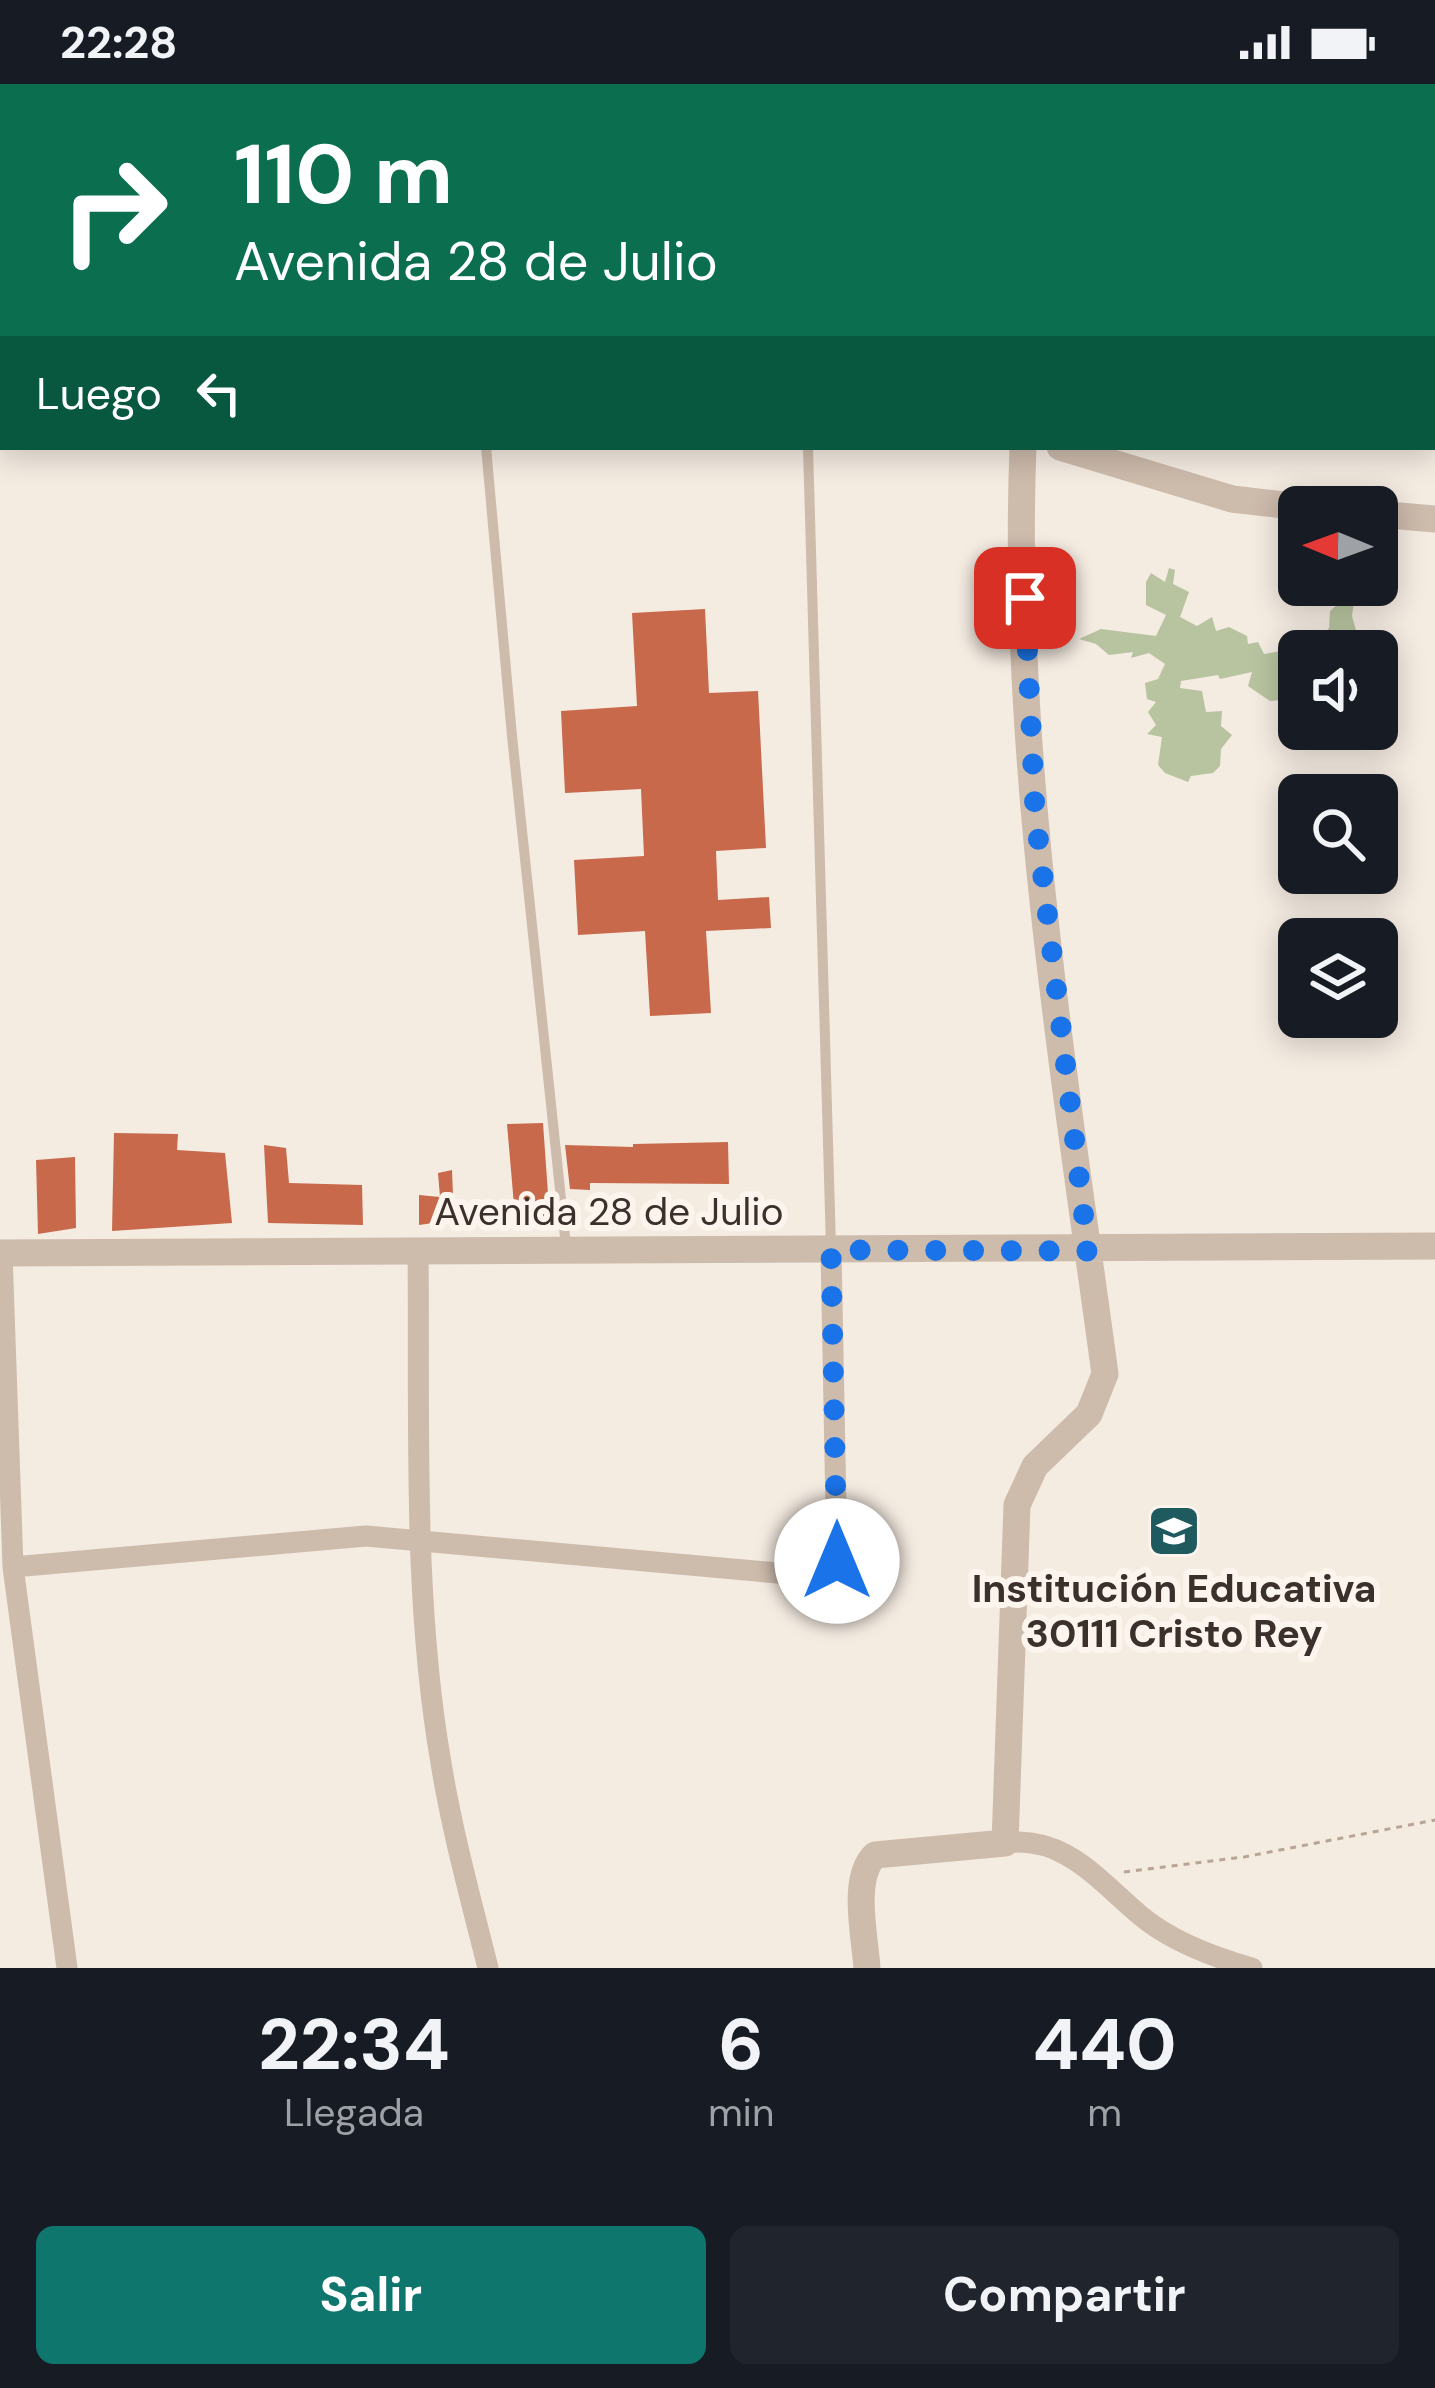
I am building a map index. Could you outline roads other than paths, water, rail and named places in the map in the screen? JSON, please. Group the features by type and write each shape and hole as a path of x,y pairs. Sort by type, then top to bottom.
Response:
{"street":[{"path":"1004,1843 1017,1505 1035,1466 1089,1414 1105,1374 1035,811 1021,512 1024,450"},
{"path":"1070,450 1232,499 1278,504"},
{"path":"1398,516 1435,519"},
{"name":"Avenida 28 de Julio","path":"1,1253 1435,1246"},
{"path":"418,1250 421,1541 440,1761 488,1968"},
{"path":"13,1567 367,1537 822,1577 833,1572 837,1561 837,1373 831,1250"},
{"path":"1,1253 13,1567 67,1968"},
{"path":"867,1968 862,1886 866,1863 875,1855 1037,1843 1099,1875 1142,1917 1180,1941 1252,1968"}],"lane":[{"path":"487,450 566,1249"},
{"path":"808,450 831,1250"}],"place":[{"name":"Institución Educativa 30111 Cristo Rey","path":"1174,1531"}]}
